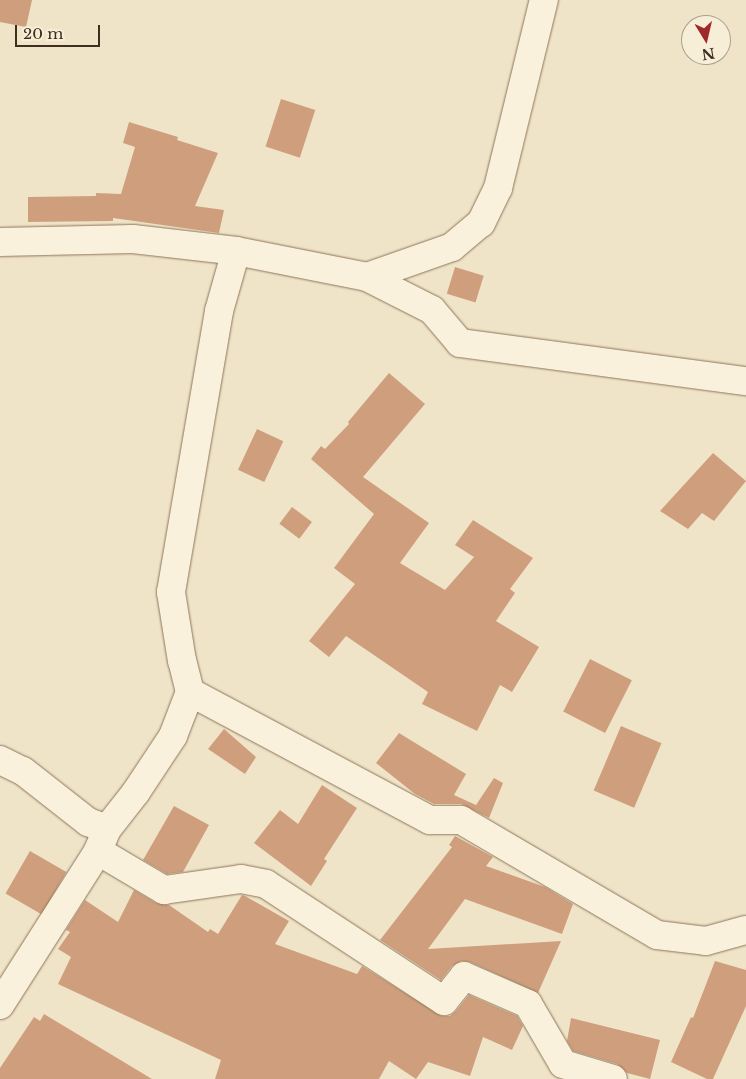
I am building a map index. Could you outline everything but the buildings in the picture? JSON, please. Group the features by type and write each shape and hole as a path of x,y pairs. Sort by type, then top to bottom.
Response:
{"street":[{"path":"367,277 452,247 481,223 498,188 544,0"},
{"path":"0,242 133,239 236,251 367,277 432,310 460,343 746,380"},
{"path":"0,1005 102,840 173,736 190,692 182,661 171,592 219,311 236,251"},
{"path":"190,692 430,820 461,820 657,935 706,941 746,930"},
{"path":"0,760 23,771 88,822 102,840 164,890 241,880 266,884 444,1001 464,976 528,1004 563,1064 612,1079"}]}
